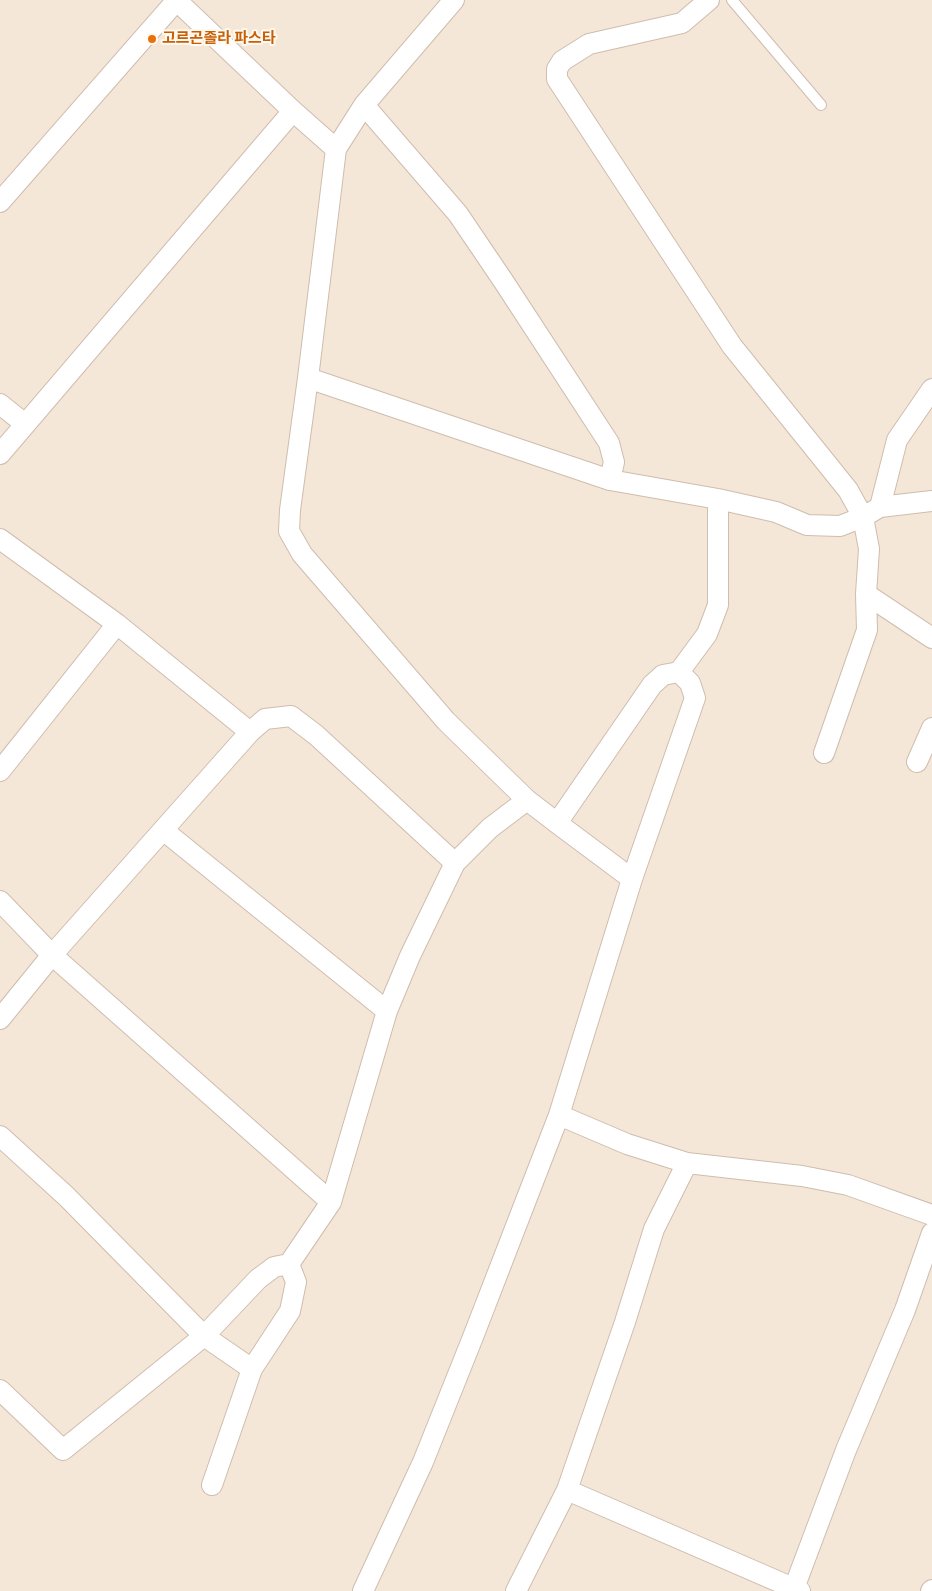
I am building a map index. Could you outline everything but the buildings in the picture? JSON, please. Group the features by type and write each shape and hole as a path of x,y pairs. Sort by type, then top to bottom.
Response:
{"street":[{"path":"0,202 176,0 336,149"},
{"path":"454,0 364,105 336,149 290,510 289,531 302,554 446,721 527,800 632,879"},
{"path":"710,0 682,23 589,44 562,60 558,69 558,79 732,346 848,490 872,512"},
{"path":"364,105 458,214 504,282 609,443 614,462 610,480"},
{"path":"0,454 293,111"},
{"path":"308,378 610,480 718,499 776,512 807,525 840,526 872,512 932,501"},
{"path":"824,753 867,630 866,594 872,512 897,440 932,389"},
{"path":"0,404 25,424"},
{"path":"557,823 652,685 663,675 679,672 707,634 718,605 718,499"},
{"path":"0,539 117,624 250,732"},
{"path":"866,594 932,638"},
{"path":"0,770 117,624"},
{"path":"363,1591 423,1462 474,1337 559,1115 632,879 695,698 690,683 679,672"},
{"path":"0,1019 52,954 250,732 265,719 291,716 316,735 455,862"},
{"path":"917,762 932,728"},
{"path":"0,1390 63,1450 204,1336 258,1279 274,1267 288,1264 331,1202 387,1011 410,956 455,862 490,828 527,800"},
{"path":"163,830 387,1011"},
{"path":"0,901 52,954 331,1202"},
{"path":"559,1115 627,1144 687,1163 802,1176 848,1185 932,1215"},
{"path":"0,1136 66,1196 204,1336 252,1370"},
{"path":"516,1591 567,1490 654,1229 687,1163"},
{"path":"567,1490 796,1590 846,1450 905,1310 932,1234"},
{"path":"212,1485 252,1370 290,1311 296,1282 288,1264"}],"lane":[{"path":"732,0 821,105"}],"shaded area":[{"path":"0,0 932,0 932,1591 0,1591"}],"place":[{"name":"고르곤졸라 파스타","path":"152,39"}]}
